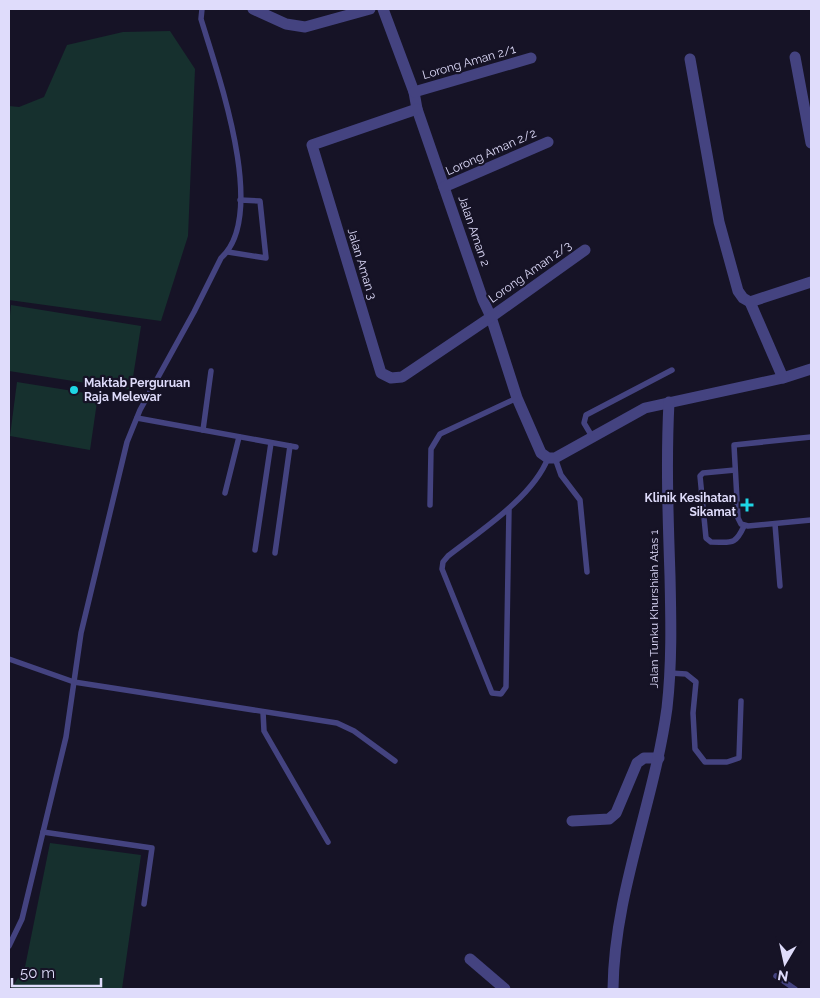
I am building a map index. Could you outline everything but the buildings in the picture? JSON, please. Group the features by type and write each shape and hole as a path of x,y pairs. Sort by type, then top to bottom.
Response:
{"street":[{"path":"253,9 286,24 305,27 370,9"},
{"name":"Jalan Aman 2","path":"383,9 414,92 417,109 483,300 491,317 517,398 541,452 551,458"},
{"path":"795,57 811,143"},
{"name":"Lorong Aman 2/1","path":"414,92 531,58"},
{"path":"690,59 719,222 738,291 743,298 750,302 783,378"},
{"name":"Jalan Aman 3","path":"417,109 312,145 381,373 391,378 402,377 491,317"},
{"name":"Lorong Aman 2/2","path":"444,187 548,142"},
{"name":"Lorong Aman 2/3","path":"491,317 585,250"},
{"path":"750,302 811,282"},
{"path":"551,458 593,438 645,408 783,378 811,369"},
{"name":"Jalan Tunku Khurshiah Atas 1","path":"613,989 618,928 659,758 667,708 670,673 666,452 669,402"},
{"path":"572,821 609,819 614,817 637,763 644,758 659,758"},
{"path":"470,959 505,989"}],"lane":[{"path":"9,946 22,919 66,736 81,632 127,442 137,418 221,258 228,252 236,234 240,200 238,155 231,116 201,19 202,9"},
{"path":"228,252 266,258 260,201 240,200"},
{"path":"593,438 584,422 586,415 672,370"},
{"path":"203,430 211,371"},
{"path":"430,505 431,448 440,434 517,398"},
{"path":"137,418 293,446 275,553"},
{"path":"744,526 738,518 734,445 811,436"},
{"path":"225,493 239,437"},
{"path":"255,550 271,443"},
{"path":"509,509 506,687 501,694 492,693 442,569 443,562 448,556 509,509 551,458 561,476 580,500 587,572"},
{"path":"735,470 703,473 700,476 706,538 711,542 734,541 738,538 744,526"},
{"path":"744,526 811,520"},
{"path":"775,524 780,586"},
{"path":"9,659 74,682 337,724 354,731 395,761"},
{"path":"670,673 686,674 696,682 693,714 695,749 705,762 727,762 739,758 741,701"},
{"path":"262,712 264,731 328,842"},
{"path":"43,832 152,848 144,904"},
{"path":"776,976 794,989"}],"green space":[{"path":"170,31 195,69 188,236 161,321 9,300 9,106 19,107 44,97 67,45 123,32"},
{"path":"11,305 141,326 131,390 9,371"},
{"path":"17,382 98,395 90,450 10,436"},
{"path":"50,843 141,855 122,989 11,989 25,967"}],"place":[{"name":"Maktab Perguruan Raja Melewar","path":"74,390"},
{"name":"Klinik Kesihatan Sikamat","path":"747,505"}]}
